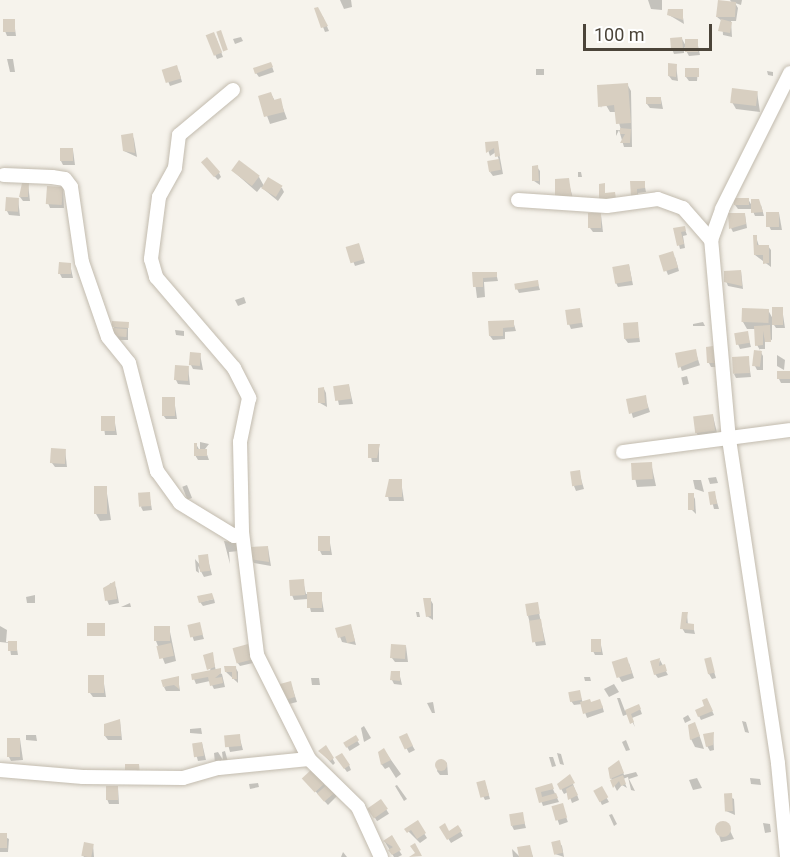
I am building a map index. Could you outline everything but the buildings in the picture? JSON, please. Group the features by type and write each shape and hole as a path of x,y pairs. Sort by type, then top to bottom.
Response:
{"street":[{"path":"787,857 778,763 729,440 711,240 722,209 790,73"},
{"path":"233,90 179,135 175,168 159,197 151,259 156,277 234,368 249,398 240,442 242,532 257,655 309,759 358,807 381,857"},
{"path":"3,175 52,177 68,183 82,262 108,337 129,363 157,471 180,503 234,536 242,532"},
{"path":"518,200 607,206 658,199 683,208 711,240"},
{"path":"623,452 729,440 790,430"},
{"path":"0,770 83,777 183,778 219,768 309,759"}]}
